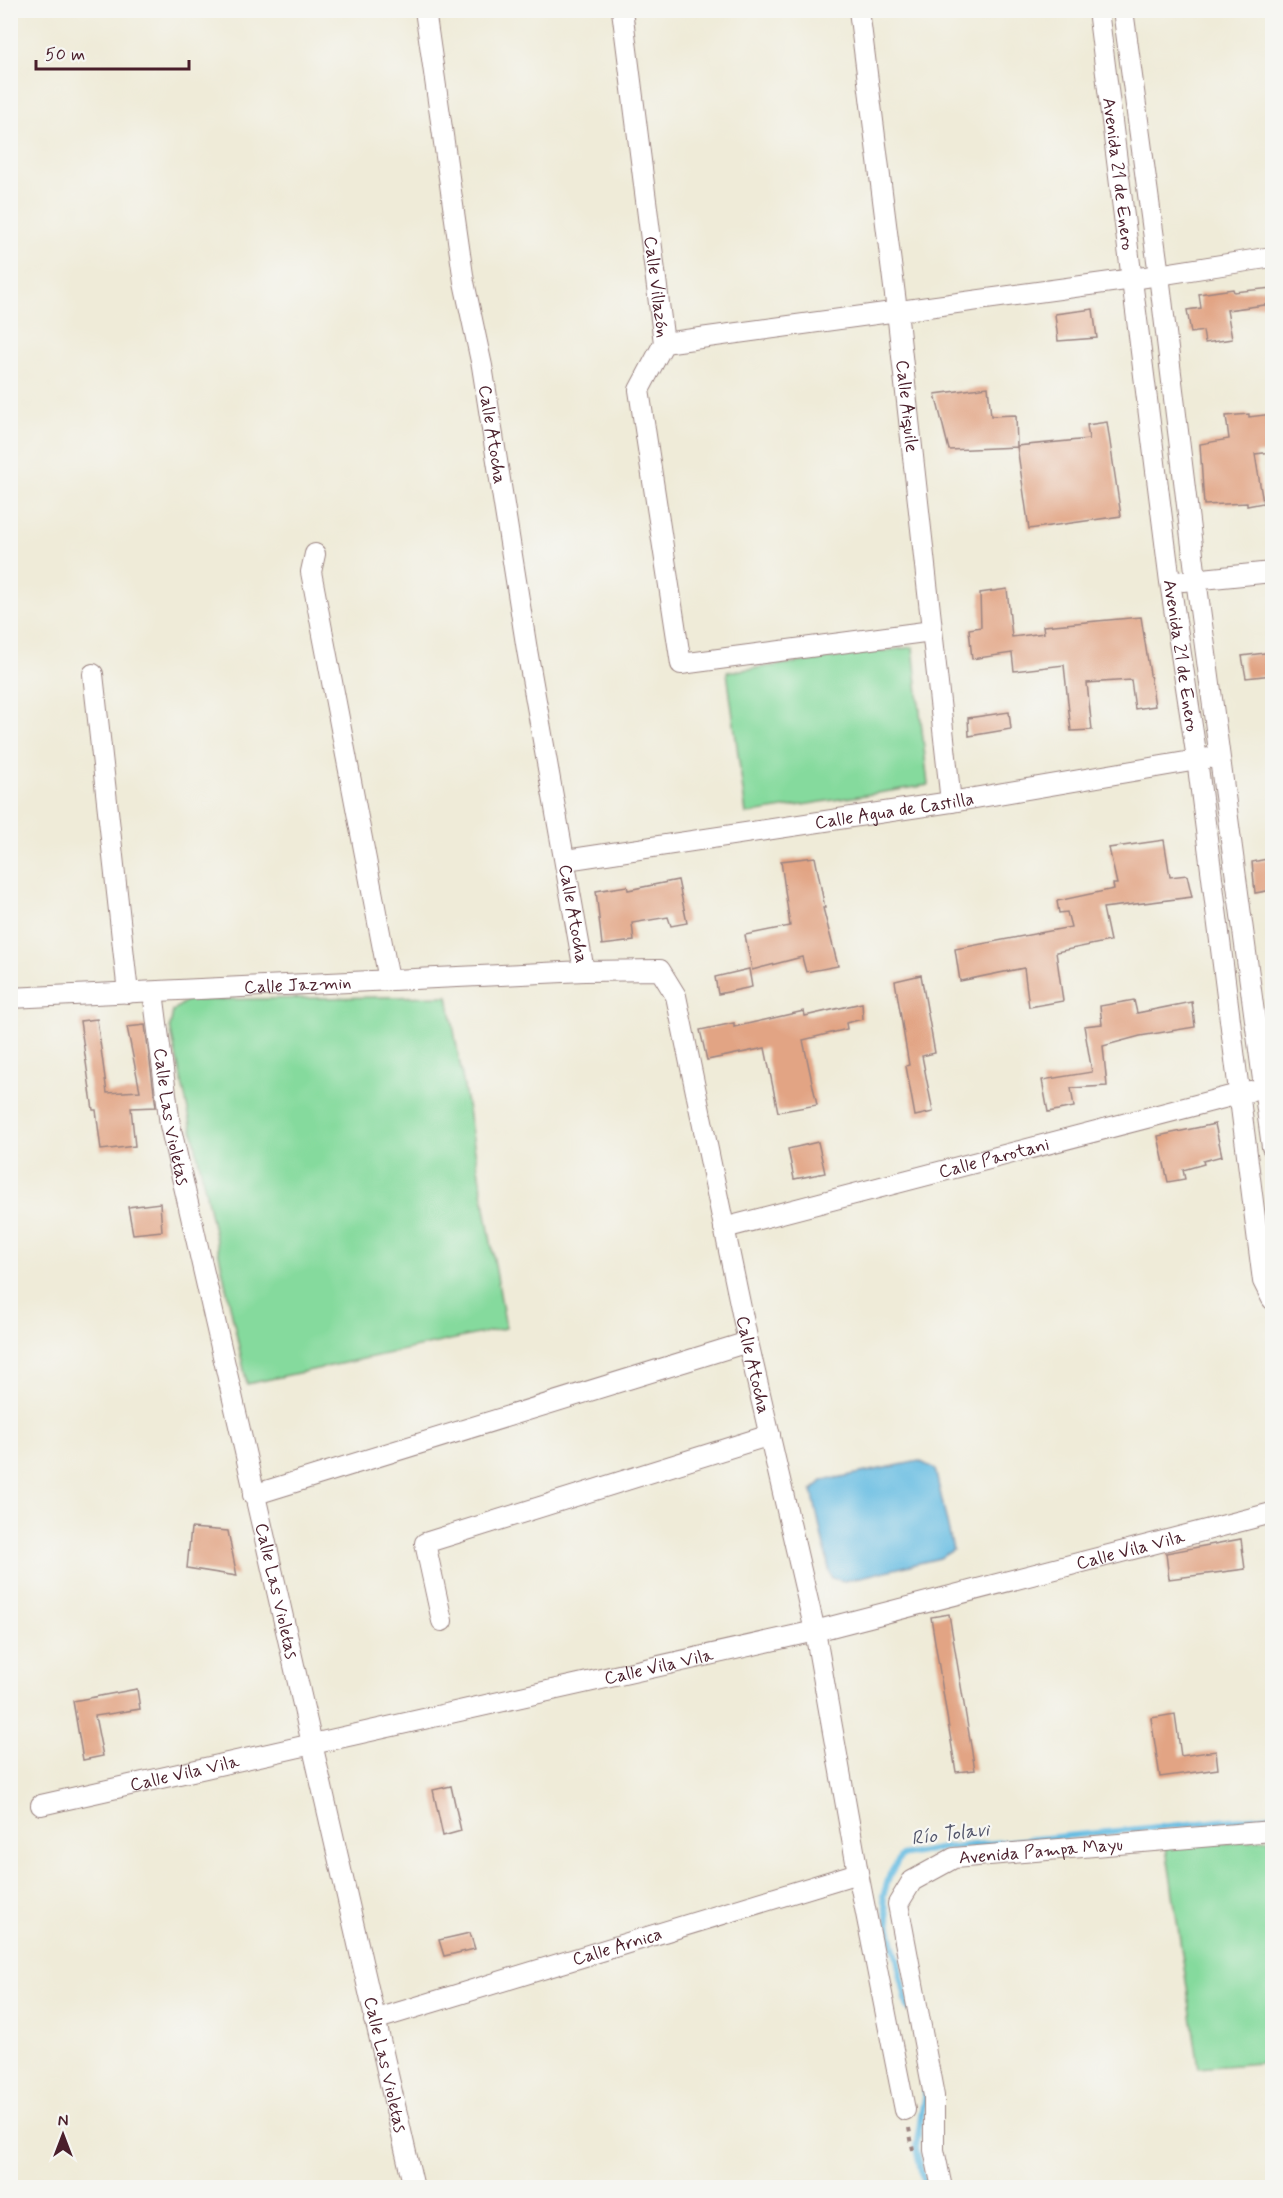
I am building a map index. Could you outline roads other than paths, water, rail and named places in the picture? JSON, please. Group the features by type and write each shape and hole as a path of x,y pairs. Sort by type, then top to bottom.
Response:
{"street":[{"name":"Calle Atocha","path":"425,10 464,282 482,366 527,650 584,971 660,970 676,996 748,1342 815,1631 858,1873"},
{"name":"Calle Villazón","path":"622,10 664,343 639,390 681,664 932,631"},
{"name":"Calle Aiquile","path":"860,10 897,311 951,802"},
{"name":"Avenida 21 de Enero","path":"1098,10 1170,582 1197,759 1239,1094 1263,1202 1263,1281 1272,1299"},
{"name":"Avenida 21 de Enero","path":"1123,10 1272,1147"},
{"path":"664,343 1133,279 1272,257"},
{"path":"315,554 311,572 389,980"},
{"path":"1170,582 1272,572"},
{"path":"93,674 128,993"},
{"name":"Calle Agua de Castilla","path":"566,860 951,802 1197,759 1220,757"},
{"name":"Calle Jazmin","path":"10,998 584,971"},
{"name":"Calle Las Violetas","path":"153,992 170,1125 253,1495 313,1743 374,2020 414,2187"},
{"name":"Calle Parotani","path":"724,1228 1264,1088"},
{"path":"253,1495 748,1342"},
{"path":"442,1621 425,1542 770,1435"},
{"name":"Calle Vila Vila","path":"41,1805 815,1631 1272,1513"},
{"name":"Avenida Pampa Mayu","path":"942,2187 934,2150 934,2096 898,1904 912,1881 954,1858 1272,1831"},
{"path":"858,1873 905,2110"},
{"name":"Calle Arnica","path":"374,2020 858,1873"}],"water":[{"path":"919,1461 935,1469 953,1550 940,1558 844,1581 831,1578 812,1491 822,1481"}],"waterway":[{"name":"Río Tolavi","path":"908,2008 883,1896 890,1874 901,1856 944,1848 1272,1816"},
{"name":"Río Tolavi","path":"925,2092 916,2148 925,2188"}]}
